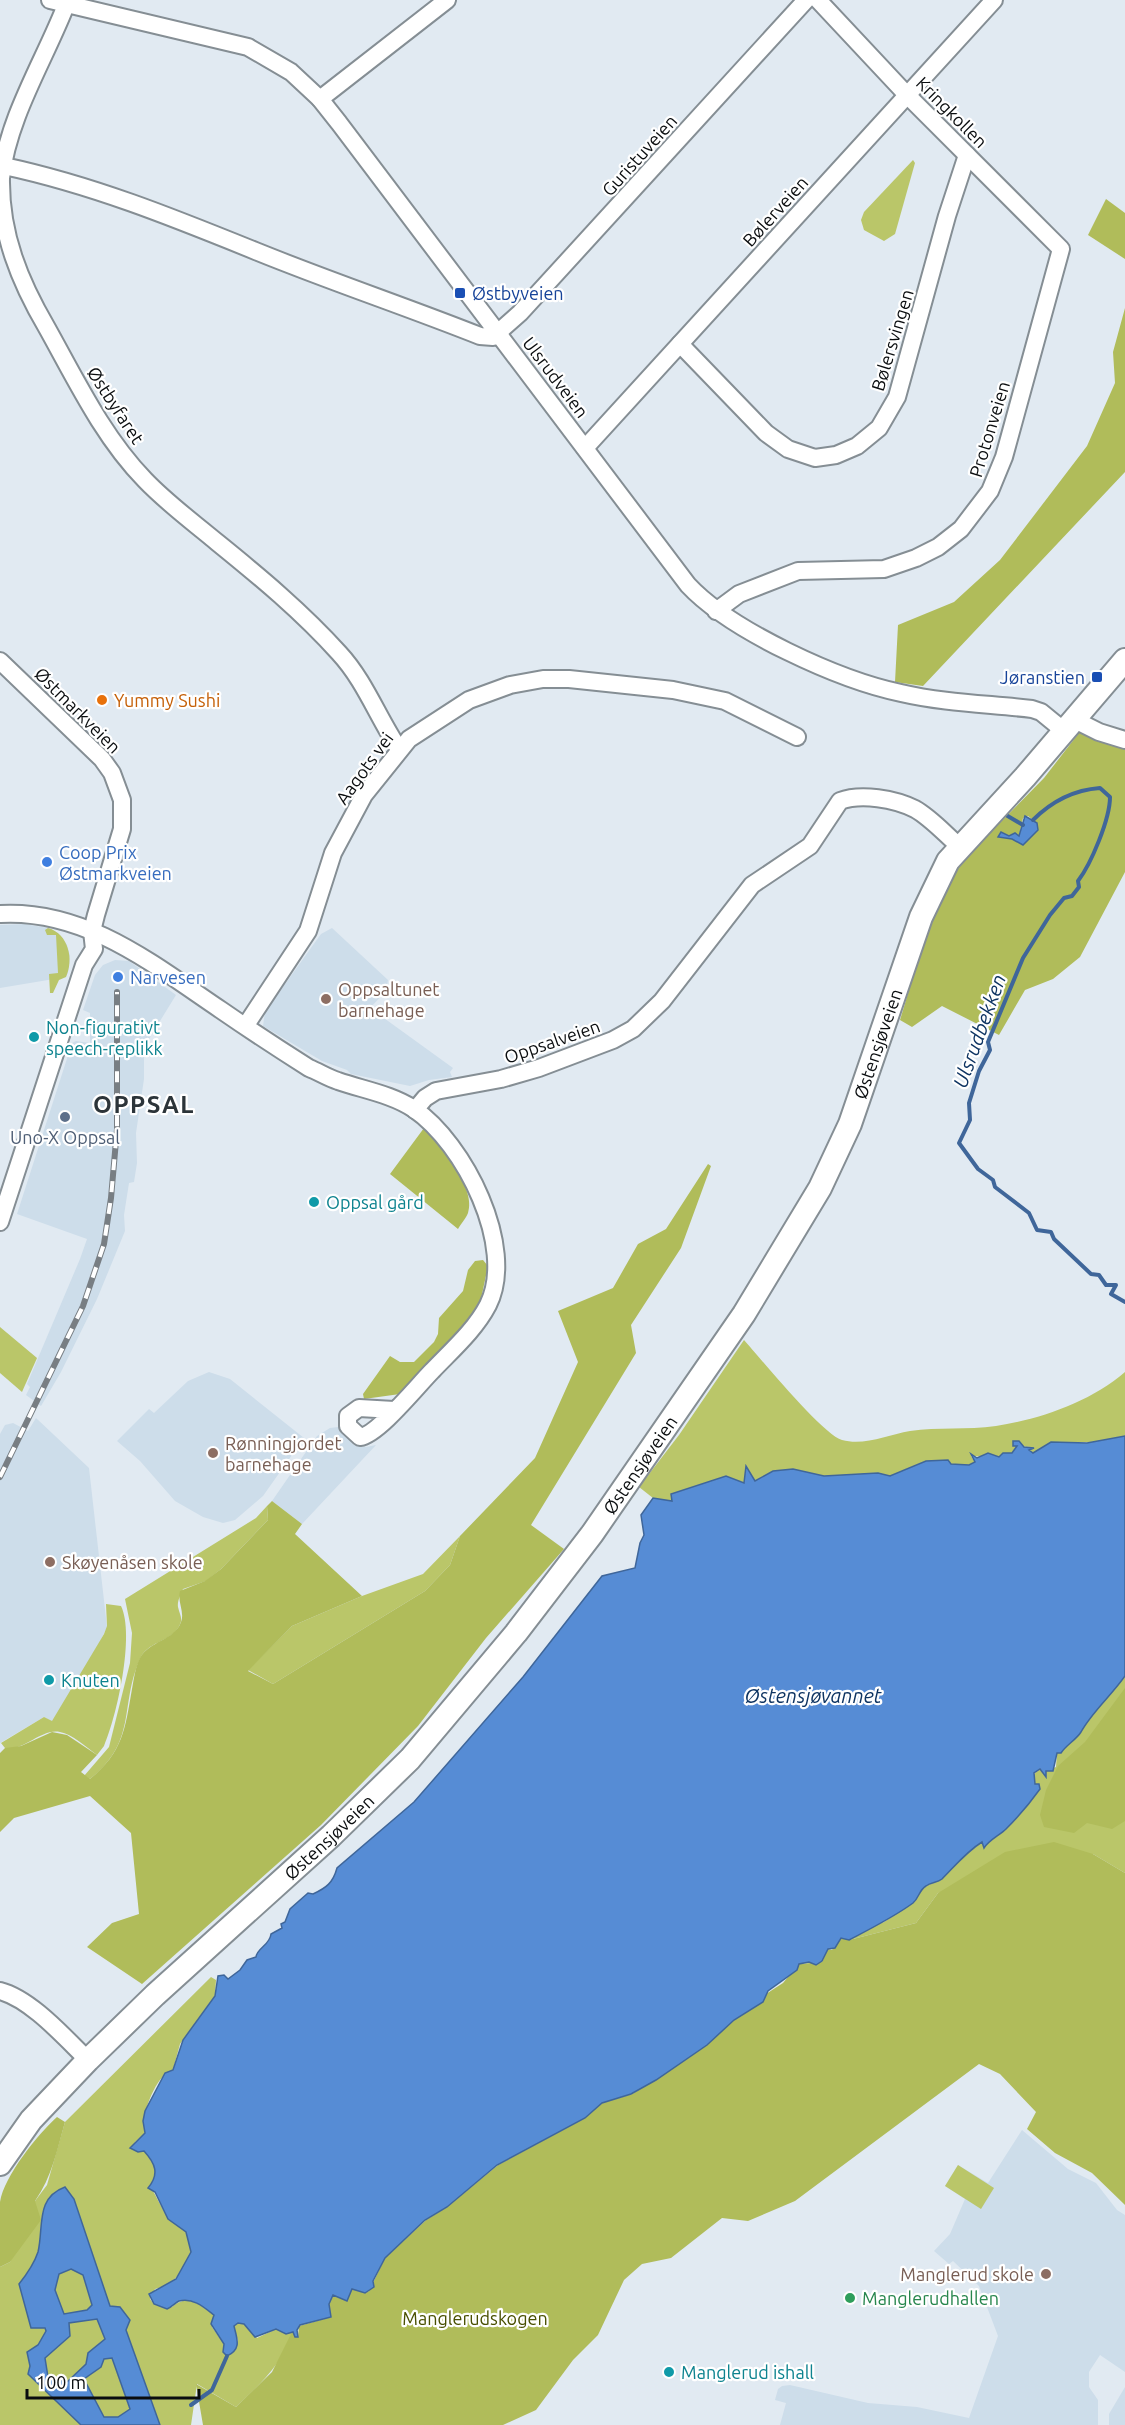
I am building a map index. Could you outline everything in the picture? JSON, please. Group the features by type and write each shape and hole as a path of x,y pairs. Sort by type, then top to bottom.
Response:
{"main road":[{"name":"Østensjøveien","path":"0,2164 31,2120 88,2060 227,1928 331,1836 410,1759 516,1633 633,1478 744,1314 820,1188 850,1124 932,890 959,846 1025,777 1125,660"}],"street":[{"name":"Ulsrudveien","path":"50,0 68,2 248,47 291,72 320,99 688,585 716,611 736,625 873,685 922,697 1035,710 1068,725 1125,740"},
{"path":"320,99 447,0"},
{"name":"Guristuveien","path":"499,334 806,0"},
{"name":"Kringkollen","path":"818,0 907,95 1061,249"},
{"name":"Bølerveien","path":"585,448 994,0"},
{"name":"Østbyfaret","path":"68,2 18,118 4,166 2,220 13,263 38,312 107,432 134,468 161,496 290,603 340,654 363,686 399,749"},
{"name":"Bølersvingen","path":"680,344 766,433 788,449 814,458 836,455 858,446 879,428 897,397 947,216 967,155"},
{"path":"4,166 87,186 132,201 480,336 499,334"},
{"name":"Protonveien","path":"716,611 739,594 798,570 884,569 916,558 938,547 961,529 990,491 1004,457 1061,249"},
{"name":"Østmarkveien","path":"0,661 102,759 118,786 122,800 122,830 92,932 82,945 84,965 0,1222"},
{"name":"Aagots vei","path":"246,1025 293,958 308,931 329,863 364,795 399,749 432,723 469,700 510,685 543,679 569,679 650,687 711,697 739,707 797,737"},
{"name":"Oppsalveien","path":"415,1110 425,1098 436,1091 501,1079 539,1068 613,1040 633,1029 662,1001 752,885 810,846 840,801 867,798 908,807 925,817 959,846"},
{"path":"0,914 36,915 92,932 133,950 309,1068 336,1081 382,1094 415,1110 437,1130 463,1167 492,1229 497,1246 498,1270 489,1304 477,1323 394,1410"},
{"path":"0,1991 14,1997 50,2023 88,2060"}],"shaded area":[{"path":"25,924 48,928 58,933 67,945 70,956 68,972 66,977 0,988 0,925"},
{"name":"Oppsaltunet barnehage","path":"332,928 388,980 386,991 370,1008 453,1068 450,1072 452,1077 429,1080 410,1086 351,1074 347,1070 322,1061 263,1026 265,1012 321,934"},
{"path":"115,960 129,961 176,995 144,1047 144,1079 136,1133 137,1163 134,1182 129,1183 124,1215 125,1231 97,1299 61,1372 41,1406 26,1395 30,1387 27,1384 87,1239 17,1214 72,1043 76,1041 90,1043 90,1013 83,1010 95,975 103,965"},
{"name":"Rønningjordet barnehage","path":"209,1372 230,1379 304,1438 263,1496 235,1520 223,1523 203,1517 175,1501 140,1461 117,1441 149,1409 154,1413 188,1381"},
{"name":"Skøyenåsen skole","path":"36,1418 89,1468 107,1627 93,1656 52,1722 44,1717 0,1743 0,1434 5,1425 13,1423 28,1431"},
{"path":"338,1427 354,1445 366,1447 376,1445 302,1524 272,1501 317,1436 330,1428"},
{"name":"Manglerud skole","path":"1022,2130 1068,2169 1096,2183 1117,2210 1125,2215 1125,2372 1100,2355 1089,2372 1089,2387 1098,2400 1098,2425 780,2425 786,2403 775,2400 778,2389 790,2385 868,2403 917,2407 969,2418 998,2336 979,2286 953,2261 949,2264 934,2251 950,2234 965,2199 945,2186 958,2165 988,2183"},
{"path":"1125,2387 1125,2425 1109,2425 1109,2414"}],"green space":[{"path":"913,160 915,163 895,234 884,241 864,230 861,220 864,212"},
{"path":"1106,199 1125,213 1125,259 1088,235"},
{"path":"1125,308 1125,472 923,686 895,682 898,625 954,602 1000,560 1087,446 1115,383 1113,352"},
{"path":"1082,729 1125,741 1125,872 1080,957 1053,979 1025,990 999,1035 942,1006 912,1027 900,1020 939,891 978,845 1044,778","holes":["1028,816 1038,830 1023,845 1012,839 998,837 1001,832 1009,836 1015,834 1019,836 1023,818"]},
{"path":"48,928 55,931 65,942 70,963 66,977 59,980 53,993 50,993 49,974 58,973 56,935 47,935 45,930"},
{"path":"424,1128 447,1155 467,1192 468,1213 458,1229 390,1174"},
{"path":"708,1164 711,1166 681,1248 631,1325 636,1353 531,1525 564,1549 486,1638 418,1726 321,1825 142,1984 87,1947 112,1923 139,1914 131,1833 90,1796 14,1818 0,1832 0,1753 5,1748 21,1746 52,1732 67,1735 97,1755 81,1772 90,1779 101,1769 110,1759 121,1739 140,1658 149,1648 173,1633 181,1622 180,1591 205,1581 221,1569 268,1520 267,1506 272,1501 302,1524 295,1534 362,1596 292,1626 248,1671 273,1684 425,1591 450,1565 460,1536 535,1458 578,1362 558,1311 613,1288 638,1244 666,1229"},
{"path":"483,1260 488,1266 481,1299 467,1323 400,1394 364,1399 363,1394 390,1356 400,1362 414,1362 434,1342 438,1334 439,1318 463,1291 468,1270 475,1261"},
{"path":"0,1327 37,1358 22,1392 0,1373"},
{"path":"744,1340 807,1411 833,1435 842,1440 859,1442 910,1431 996,1426 1030,1419 1081,1400 1125,1372 1125,1436 1094,1442 1064,1442 1033,1453 1029,1450 1031,1447 1017,1446 1012,1453 1002,1454 999,1457 971,1456 975,1462 969,1466 951,1464 947,1460 926,1461 890,1476 874,1474 824,1476 793,1469 773,1471 755,1481 746,1466 744,1483 726,1476 671,1494 672,1501 653,1498 639,1487 679,1435"},
{"path":"267,1506 268,1520 221,1569 206,1581 183,1589 178,1602 180,1625 174,1633 143,1653 140,1659 130,1692 121,1737 115,1751 105,1765 90,1779 84,1776 109,1747 130,1663 132,1633 125,1599 256,1518"},
{"path":"460,1536 450,1565 425,1591 273,1684 248,1670 292,1626 362,1596 423,1574"},
{"path":"106,1604 121,1606 125,1619 126,1636 119,1696 104,1746 97,1755 69,1735 53,1732 46,1733 19,1747 5,1748 1,1743 44,1717 52,1721 104,1634 107,1626"},
{"path":"1125,1676 1125,1873 1093,1854 938,1893 916,1923 849,1940 868,1928 884,1922 913,1903 920,1890 945,1875 960,1859 982,1842 986,1844 1008,1825 1040,1789 1035,1784 1034,1774 1040,1769 1045,1776 1046,1771 1056,1767 1057,1753 1061,1753 1079,1735 1090,1717"},
{"path":"1125,1688 1125,1821 1112,1829 1087,1823 1074,1833 1044,1827 1040,1815 1046,1790 1058,1766 1085,1742"},
{"name":"Manglerudskogen","path":"1054,1842 1093,1854 1125,1873 1125,2205 1092,2173 1055,2153 1027,2129 1036,2112 1000,2074 979,2064 795,2201 748,2221 722,2218 671,2258 642,2264 624,2280 598,2335 573,2360 536,2410 503,2425 203,2425 196,2384 236,2407 272,2372 292,2332 298,2337 299,2326 331,2317 329,2304 332,2296 336,2294 344,2300 352,2289 365,2293 369,2291 385,2258 426,2220 447,2207 498,2165 585,2118 602,2103 632,2094 690,2057 734,2020 763,2002 766,1994 783,1983 799,1964 822,1962 828,1949 832,1950 841,1938 849,1940 916,1923 938,1893 1005,1852"},
{"path":"211,1977 216,1980 215,1996 180,2044 173,2070 162,2078 154,2090 144,2119 145,2133 135,2142 133,2150 144,2151 151,2158 156,2169 152,2189 168,2219 186,2232 191,2252 178,2276 168,2284 155,2289 150,2299 154,2304 172,2307 183,2301 194,2302 209,2311 214,2315 212,2327 224,2344 223,2352 238,2341 234,2326 238,2323 244,2324 257,2338 276,2329 286,2334 292,2332 283,2354 277,2364 236,2407 197,2384 191,2425 160,2425 126,2330 110,2307 74,2199 65,2187 55,2192 45,2206 38,2252 30,2269 19,2284 46,2331 38,2345 27,2352 30,2366 28,2374 81,2425 0,2425 0,2267 10,2262 35,2201 47,2185 65,2122"},
{"path":"57,2117 65,2122 50,2173 35,2201 41,2220 10,2262 0,2267 0,2202 3,2192 23,2156"},
{"path":"958,2165 994,2188 981,2209 945,2186"},
{"path":"71,2269 83,2275 92,2305 87,2310 64,2314 55,2290 59,2274"},
{"path":"97,2319 105,2339 88,2353 86,2364 67,2382 48,2377 45,2358 70,2336 69,2323"},
{"path":"104,2358 112,2358 130,2410 118,2417 104,2417 84,2379 101,2367"}],"water":[{"path":"1025,816 1037,823 1038,830 1023,845 1012,839 998,837 1001,832 1009,836 1015,833 1019,836"},
{"name":"Østensjøvannet","path":"1125,1436 1125,1676 1079,1735 1061,1753 1057,1753 1053,1771 1046,1771 1046,1777 1040,1769 1034,1773 1035,1784 1039,1784 1040,1789 1004,1831 984,1848 982,1842 976,1846 942,1879 924,1888 915,1901 906,1908 849,1940 841,1938 835,1948 828,1949 822,1961 816,1965 809,1962 799,1964 797,1970 768,1991 763,2002 734,2020 707,2045 656,2080 631,2094 602,2103 585,2118 497,2165 447,2207 425,2220 385,2258 373,2281 374,2287 365,2293 352,2289 347,2301 333,2295 329,2304 331,2317 300,2325 297,2330 298,2337 295,2337 293,2332 286,2334 276,2329 255,2337 244,2324 238,2323 234,2326 237,2347 227,2356 223,2352 224,2344 211,2324 214,2315 207,2309 184,2300 167,2309 154,2304 149,2294 176,2279 191,2252 186,2232 168,2219 155,2192 148,2188 155,2173 151,2160 144,2151 138,2152 130,2148 145,2133 143,2121 145,2111 165,2073 173,2070 183,2040 215,1996 218,1976 224,1975 228,1979 240,1970 247,1960 256,1957 271,1934 282,1928 281,1924 285,1922 290,1909 308,1893 313,1894 325,1887 333,1878 337,1868 414,1802 523,1677 602,1576 635,1568 644,1535 641,1515 653,1498 672,1501 671,1494 726,1476 744,1483 746,1466 755,1481 773,1471 793,1469 824,1476 878,1473 890,1476 926,1461 948,1460 951,1464 969,1465 975,1462 971,1454 977,1458 988,1453 999,1457 1003,1453 1012,1453 1017,1446 1013,1446 1013,1441 1019,1441 1024,1447 1034,1448 1029,1450 1033,1453 1051,1442 1087,1443"},
{"path":"65,2187 74,2199 110,2306 120,2307 130,2320 126,2330 160,2425 81,2425 28,2374 30,2366 27,2352 38,2345 46,2331 45,2328 31,2328 19,2284 30,2269 38,2252 42,2214 49,2198","holes":["71,2269 83,2275 92,2305 87,2310 64,2314 55,2290 59,2274","97,2319 105,2339 88,2353 86,2364 67,2382 48,2377 45,2358 70,2336 69,2323","112,2358 130,2409 118,2417 104,2417 84,2379 101,2367 104,2359"]}],"waterway":[{"name":"Ulsrudbekken","path":"1033,820 1055,802 1081,791 1100,788 1110,797 1103,829 1094,853 1078,881 1079,887 1072,896 1064,898 1050,915 1023,958 988,1042 990,1050 979,1071 969,1103 970,1120 959,1143 978,1169 993,1180 995,1187 1029,1213 1037,1230 1051,1232 1054,1239 1091,1274 1099,1275 1106,1285 1116,1285 1111,1294 1125,1302"},
{"name":"Ulsrudbekken","path":"1006,815 1023,825"},
{"path":"191,2405 212,2390 227,2356"}],"railway":[{"path":"0,1477 83,1306 104,1244 117,1129 117,992"}],"place":[{"name":"Østbyveien","path":"460,293"},
{"name":"Jøranstien","path":"1097,677"},
{"name":"Yummy Sushi","path":"102,700"},
{"name":"Coop Prix Østmarkveien","path":"47,862"},
{"name":"Narvesen","path":"118,977"},
{"name":"Oppsaltunet barnehage","path":"326,999"},
{"name":"Non-figurativt speech-replikk","path":"34,1037"},
{"name":"Uno-X Oppsal","path":"65,1117"},
{"name":"Oppsal gård","path":"314,1202"},
{"name":"Rønningjordet barnehage","path":"213,1453"},
{"name":"Skøyenåsen skole","path":"50,1562"},
{"name":"Knuten","path":"49,1680"},
{"name":"Manglerud skole","path":"1046,2274"},
{"name":"Manglerudhallen","path":"850,2298"},
{"name":"Manglerud ishall","path":"669,2372"}],"district":[{"name":"OPPSAL","path":"144,1104"}]}
